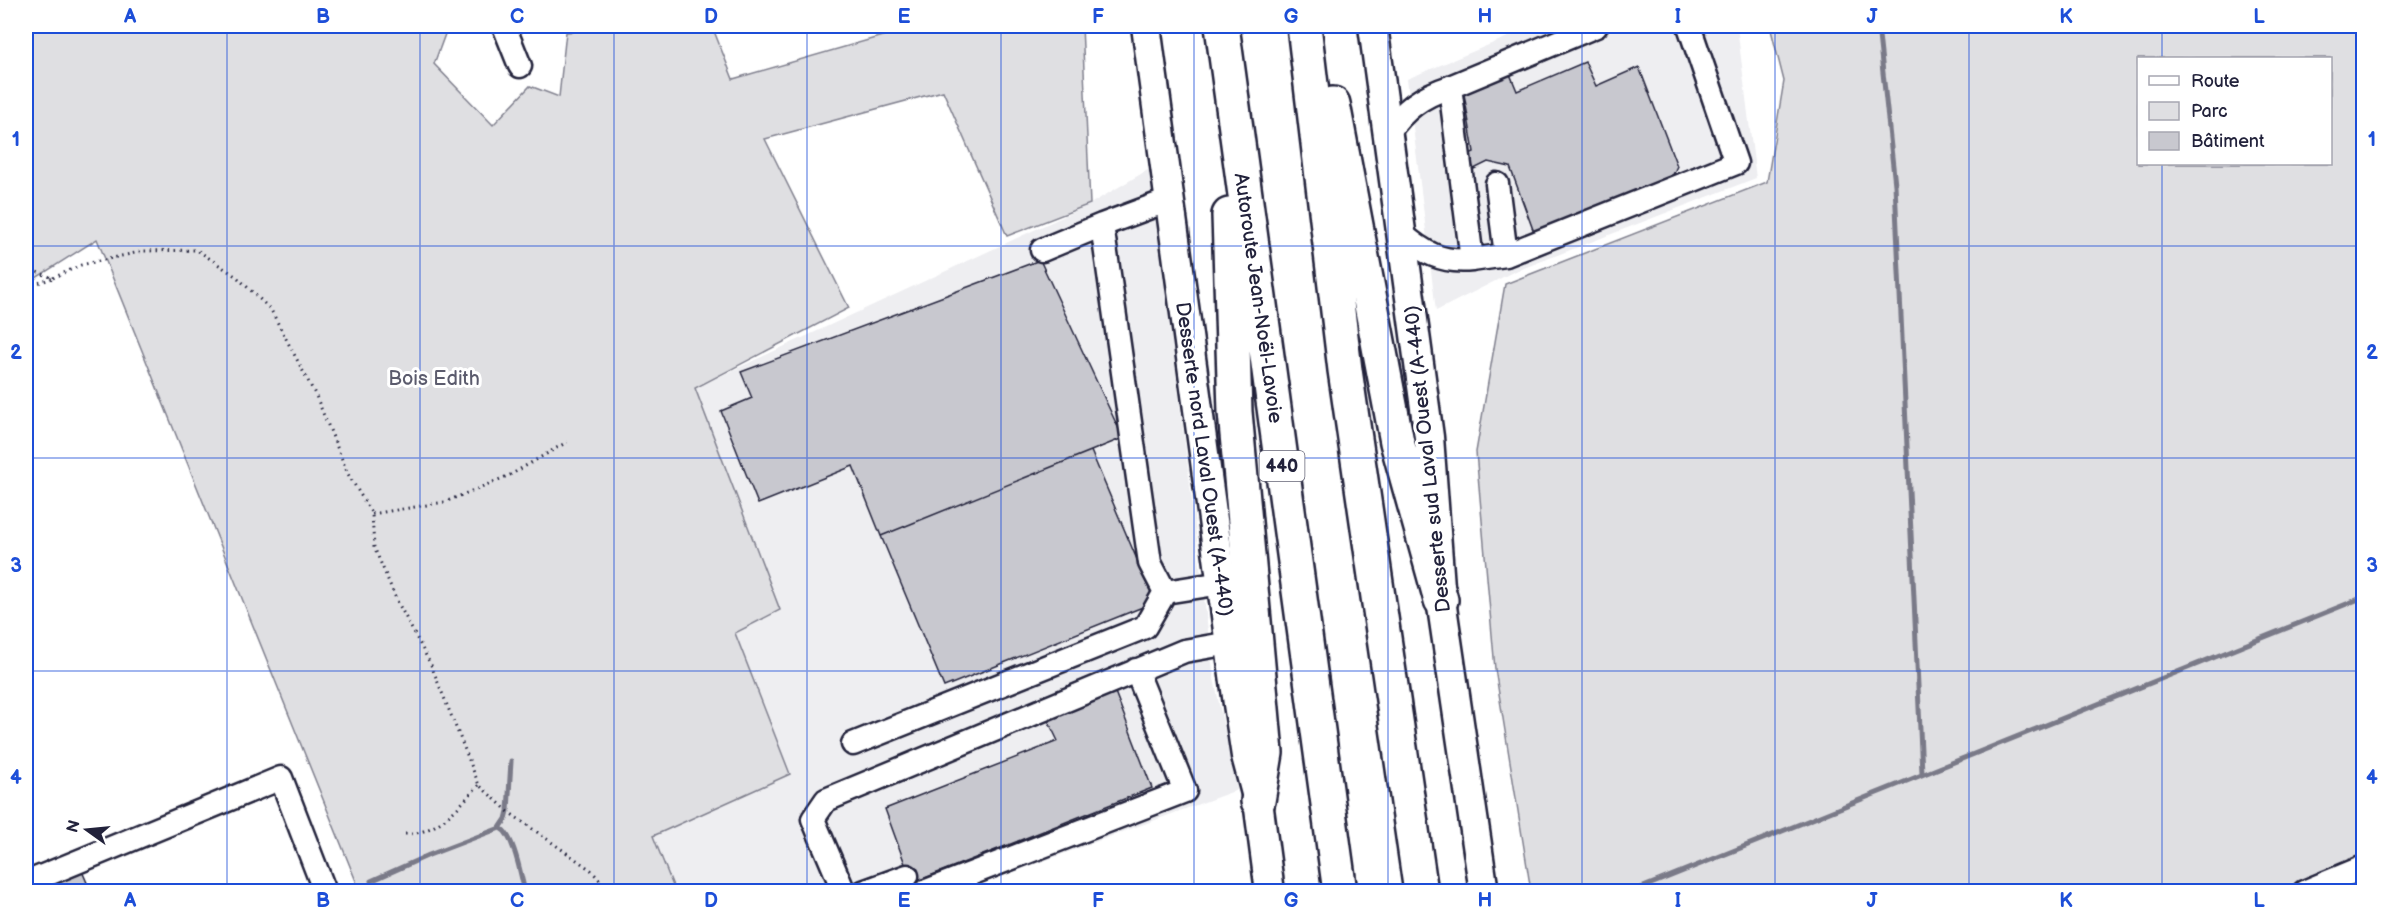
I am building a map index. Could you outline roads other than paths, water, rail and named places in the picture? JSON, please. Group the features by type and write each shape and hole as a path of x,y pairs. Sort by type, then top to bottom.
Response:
{"highway":[{"path":"1304,26 1344,370 1421,891"},
{"path":"1318,26 1397,442 1441,600"},
{"path":"1223,33 1235,412 1266,753 1258,801"},
{"name":"Autoroute Jean-Noël-Lavoie","path":"1223,33 1340,891"}],"main road":[{"name":"Desserte nord Laval Ouest (A-440)","path":"1146,26 1246,756 1258,801 1270,891"},
{"name":"Desserte sud Laval Ouest (A-440)","path":"1373,26 1429,437 1441,600 1484,891"}],"street":[{"path":"504,26 520,66"},
{"path":"1388,133 1403,113 1417,101 1596,26"},
{"path":"1401,233 1416,246 1449,261 1506,255 1736,164 1689,26"},
{"path":"1450,87 1472,260"},
{"path":"1497,184 1506,255"},
{"path":"1042,250 1169,200"},
{"path":"1102,225 1150,563 1165,592"},
{"path":"1165,592 1222,583"},
{"path":"853,744 1145,627 1165,592"},
{"path":"844,891 813,819 825,800 1184,651 1230,643"},
{"path":"924,891 1185,791 1136,670"},
{"path":"26,883 281,778 325,891"},
{"path":"2304,891 2364,867"},
{"path":"863,891 907,876"}],"waterway":[{"path":"1878,26 1895,185 1922,773"},
{"path":"1631,892 2364,597"},
{"path":"500,828 508,811 511,761"},
{"path":"371,881 429,855 500,828 505,832 513,847 525,892"}],"park label":[{"name":"Bois Edith","path":"434,378"}]}
